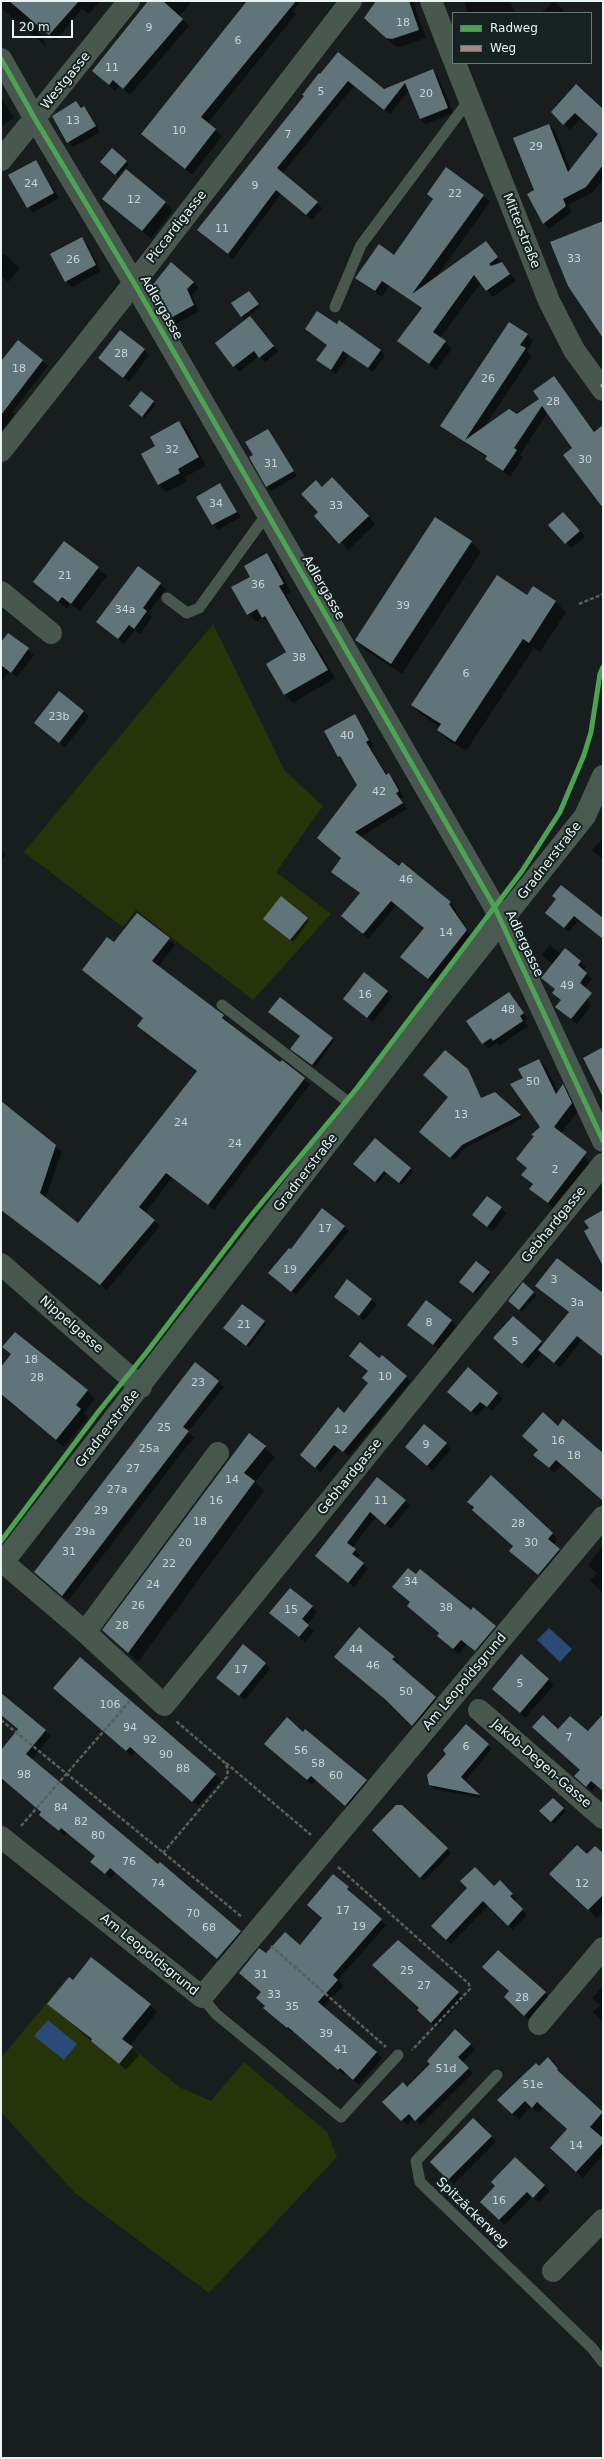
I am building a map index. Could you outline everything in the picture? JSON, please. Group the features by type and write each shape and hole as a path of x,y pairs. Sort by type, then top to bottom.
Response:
{"main road":[{"name":"Gradnerstraße","path":"2,1564 585,816 603,776"}],"street":[{"name":"Westgasse","path":"1,160 35,120 129,1"},
{"name":"Piccardigasse","path":"1,451 134,283 351,1"},
{"path":"431,1 452,55"},
{"name":"Adlergasse","path":"1,59 35,120 134,283 502,921 603,1141"},
{"name":"Mitterstraße","path":"455,64 549,301 574,350 603,390"},
{"path":"1,592 51,633"},
{"name":"Gebhardgasse","path":"164,1705 603,1164"},
{"name":"Nippelgasse","path":"1,1264 141,1387"},
{"path":"85,1632 218,1453"},
{"name":"Am Leopoldsgrund","path":"4,1839 202,1997 603,1517"},
{"path":"2,1564 85,1632 164,1705"},
{"name":"Jakob-Degen-Gasse","path":"479,1710 603,1818"},
{"path":"539,2024 603,1948"},
{"path":"553,2272 603,2220"}],"lane":[{"path":"335,307 361,245 469,100"},
{"path":"168,598 188,613 199,608 267,514"},
{"path":"222,1005 356,1108"},
{"path":"202,1997 216,2014 341,2117 398,2055"},
{"name":"Spitzäckerweg","path":"497,2075 416,2161 420,2182 592,2348 603,2362"}],"path":[{"path":"579,604 603,594"},
{"path":"4,1839 68,1775 143,1685"},
{"path":"1,1720 249,1923 256,1934 398,2055 413,2050 470,1989 468,1984 324,1850 162,1709 164,1705"},
{"path":"163,1853 228,1777 228,1769 224,1762"}],"green space":[{"path":"213,624 285,771 323,806 276,872 331,914 253,1000 136,910 123,927 24,852"},
{"path":"60,1987 179,2087 211,2101 244,2062 327,2132 337,2157 209,2293 75,2193 1,2112 1,2058"}],"water":[{"path":"549,1628 572,1649 560,1662 537,1640"},
{"path":"48,2020 77,2044 64,2060 34,2036"}],"building":[{"path":"9,1 79,1 49,35"},
{"path":"148,1 163,1 183,19 123,89 113,80 109,85 92,71"},
{"path":"247,1 296,1 201,117 216,129 185,169 141,134"},
{"path":"376,1 409,1 419,30 392,39 386,38 364,18"},
{"path":"338,52 384,89 433,69 448,108 420,119 405,83 384,110 348,81 277,168 318,202 306,215 276,190 228,254 197,230 304,96 302,95 319,73 320,74"},
{"path":"576,84 603,109 603,165 586,187 563,199 566,206 543,224 527,194 534,190 513,138 549,124 568,172 598,134 575,113 563,125 551,112"},
{"path":"76,101 81,108 84,106 96,126 67,143 52,116"},
{"path":"112,148 127,161 115,175 100,162"},
{"path":"36,160 54,193 27,208 8,175"},
{"path":"446,167 484,195 412,294 486,241 498,257 489,264 491,266 502,262 510,274 486,291 474,275 433,332 446,341 429,364 397,341 422,308 382,281 375,291 355,278 379,244 394,255 433,199 427,194"},
{"path":"126,169 166,202 142,231 102,199"},
{"path":"603,221 603,338 568,286 550,242"},
{"path":"82,237 96,265 65,282 50,254"},
{"path":"171,262 194,282 187,289 194,305 169,319 151,287"},
{"path":"249,291 259,304 241,317 231,303"},
{"path":"317,311 337,324 339,320 381,350 368,368 343,351 331,370 316,360 327,345 305,329"},
{"path":"250,316 274,346 259,358 254,351 233,367 215,343"},
{"path":"509,322 528,334 520,345 526,348 465,440 509,409 517,414 539,399 533,391 554,376 594,432 603,425 603,508 563,455 572,448 542,406 514,448 517,450 503,471 485,459 487,456 440,426"},
{"path":"120,330 145,349 123,378 98,358"},
{"path":"18,340 43,360 1,415 1,361"},
{"path":"141,391 154,401 142,417 129,406"},
{"path":"179,421 199,457 178,469 180,473 158,485 141,454 155,446 150,437"},
{"path":"268,429 294,471 266,487 249,457 253,455 245,442"},
{"path":"332,477 369,516 339,544 314,516 318,512 301,494 316,480 322,487"},
{"path":"220,483 237,512 212,525 196,497"},
{"path":"563,512 580,531 565,544 548,525"},
{"path":"435,517 472,541 391,664 355,640"},
{"path":"64,541 99,567 71,604 62,597 58,602 33,582"},
{"path":"267,553 284,584 279,586 328,670 284,695 266,664 286,652 265,616 262,618 257,609 247,615 231,587 250,577 244,566"},
{"path":"138,566 161,583 143,608 147,611 134,629 129,625 118,639 96,622"},
{"path":"497,575 527,595 533,586 556,601 529,643 523,639 455,742 437,730 441,724 411,705"},
{"path":"8,633 29,648 11,673 1,665 1,642"},
{"path":"59,691 84,711 59,743 34,723"},
{"path":"355,714 369,740 366,742 386,775 389,773 399,791 396,793 403,803 355,832 399,866 402,862 451,902 449,904 467,930 428,979 400,957 424,928 391,901 363,934 341,916 360,893 331,872 341,858 317,838 357,785 340,756 338,757 324,731"},
{"path":"561,885 603,918 603,939 574,916 564,928 545,913 556,899 552,896"},
{"path":"281,896 308,918 290,940 263,919"},
{"path":"137,913 170,938 152,961 224,1015 222,1018 280,1062 282,1060 305,1078 208,1205 166,1173 139,1207 155,1220 100,1285 1,1210 1,1101 56,1145 40,1193 78,1223 197,1071 137,1026 143,1018 82,970 107,937 114,942"},
{"path":"565,948 581,961 578,965 587,973 580,983 592,993 571,1019 555,1007 561,1000 552,993 555,989 541,978"},
{"path":"364,972 388,991 367,1018 343,999"},
{"path":"509,992 524,1013 520,1016 523,1021 493,1041 491,1038 482,1044 466,1021"},
{"path":"280,997 333,1038 312,1065 290,1049 300,1036 268,1012"},
{"path":"603,1047 603,1097 583,1058"},
{"path":"445,1050 468,1069 481,1098 495,1092 521,1115 462,1145 450,1158 419,1132 448,1097 423,1075"},
{"path":"539,1059 556,1094 563,1084 572,1103 554,1127 587,1152 548,1203 529,1189 533,1184 521,1175 527,1168 516,1159 534,1136 531,1135 540,1127 510,1084 523,1078 518,1069"},
{"path":"375,1138 411,1168 399,1183 384,1171 375,1182 353,1164"},
{"path":"487,1196 502,1207 487,1227 472,1215"},
{"path":"322,1208 345,1226 291,1292 268,1273 289,1248 291,1249"},
{"path":"603,1210 603,1266 584,1231 589,1228 584,1221"},
{"path":"557,1258 603,1293 603,1357 577,1336 554,1363 538,1350 569,1312 535,1286"},
{"path":"476,1261 490,1272 473,1293 459,1282"},
{"path":"347,1279 372,1299 359,1316 334,1297"},
{"path":"523,1282 534,1292 519,1310 508,1301"},
{"path":"426,1300 452,1320 433,1345 407,1325"},
{"path":"242,1304 265,1321 246,1346 223,1328"},
{"path":"513,1316 542,1341 522,1364 493,1338"},
{"path":"15,1332 88,1390 76,1405 81,1409 56,1440 1,1394 1,1367 11,1354 2,1347"},
{"path":"360,1342 379,1358 382,1355 407,1376 343,1452 334,1445 315,1468 300,1455 338,1407 344,1413 368,1383 362,1378 368,1371 349,1356"},
{"path":"195,1362 219,1381 183,1427 189,1431 62,1596 34,1572"},
{"path":"468,1367 498,1393 487,1407 480,1402 471,1412 447,1392"},
{"path":"543,1412 558,1426 563,1419 603,1453 603,1501 556,1460 549,1468 533,1455 538,1450 522,1436"},
{"path":"424,1424 447,1443 427,1466 405,1447"},
{"path":"249,1433 266,1446 244,1473 255,1481 128,1653 102,1630"},
{"path":"491,1475 553,1533 548,1539 560,1549 538,1575 509,1551 513,1546 472,1510 474,1507 467,1502"},
{"path":"377,1477 406,1500 385,1525 370,1512 347,1543 356,1549 352,1554 364,1563 348,1583 315,1556"},
{"path":"408,1568 416,1574 420,1569 471,1610 473,1607 496,1626 475,1651 461,1640 453,1649 437,1636 439,1633 407,1606 410,1602 392,1587"},
{"path":"290,1588 313,1606 302,1619 309,1625 299,1637 269,1613"},
{"path":"359,1627 395,1657 392,1659 436,1697 412,1726 386,1700 334,1657"},
{"path":"243,1644 266,1663 239,1696 216,1678"},
{"path":"521,1654 549,1679 520,1713 492,1689"},
{"path":"80,1657 216,1774 192,1802 130,1747 126,1751 53,1688"},
{"path":"1,1693 46,1730 26,1754 158,1864 160,1862 241,1931 217,1959 110,1868 105,1874 90,1862 95,1856 61,1828 59,1831 39,1815 41,1812 1,1778 1,1750 18,1729 1,1715"},
{"path":"603,1714 603,1791 591,1781 586,1787 574,1776 580,1770 532,1727 543,1715 558,1729 570,1716 588,1731"},
{"path":"287,1717 303,1732 305,1729 367,1780 345,1806 311,1776 307,1780 264,1744"},
{"path":"466,1724 489,1744 461,1777 480,1795 429,1785 427,1775 446,1754 443,1750"},
{"path":"553,1798 564,1808 551,1822 539,1811"},
{"path":"396,1805 402,1805 448,1848 420,1878 372,1830"},
{"path":"577,1845 587,1854 595,1846 603,1853 603,1895 588,1910 549,1874"},
{"path":"475,1867 494,1886 500,1880 513,1894 510,1896 523,1909 508,1926 483,1901 446,1940 431,1926 467,1888 460,1881"},
{"path":"333,1874 349,1887 347,1889 382,1919 333,1975 338,1980 318,2002 377,2052 353,2080 340,2068 338,2070 288,2027 287,2028 263,2008 265,2006 256,1998 261,1992 239,1973 259,1948 266,1953 285,1932 300,1945 322,1918 307,1905"},
{"path":"398,1940 459,1992 431,2023 417,2010 419,2008 372,1965"},
{"path":"498,1950 546,1992 524,2016 504,1997 509,1991 482,1967"},
{"path":"91,1957 151,2004 122,2039 133,2047 119,2064 91,2041 92,2039 47,2004 69,1977 73,1980"},
{"path":"455,2029 471,2044 458,2057 469,2068 415,2121 409,2114 401,2121 382,2102 403,2082 407,2087 430,2064 427,2061"},
{"path":"548,2057 558,2069 557,2070 603,2112 590,2127 603,2138 603,2143 576,2172 550,2148 567,2129 537,2102 532,2108 525,2101 512,2114 497,2100 536,2063 539,2066"},
{"path":"473,2118 492,2136 448,2180 430,2162"},
{"path":"515,2157 545,2185 533,2198 527,2192 499,2220 480,2202 495,2186 491,2182"}],"cycle path":[{"path":"1,59 35,119 134,283 494,906 603,1141"},
{"path":"1,1541 99,1411 146,1353 249,1218 357,1088 522,871 560,812 584,755 591,732 600,674 603,667"}]}
